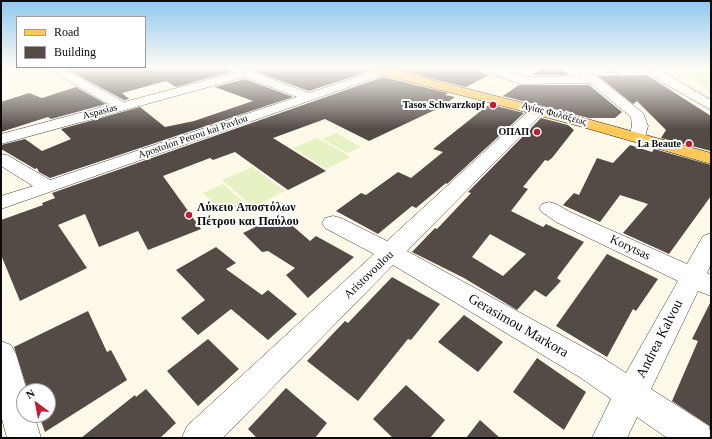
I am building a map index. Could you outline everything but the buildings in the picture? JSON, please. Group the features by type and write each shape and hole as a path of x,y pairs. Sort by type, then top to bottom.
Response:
{"main road":[{"name":"Αγίας Φυλάξεως","path":"454,88 637,137 711,159"}],"street":[{"path":"91,88 122,106"},
{"name":"Aspasias","path":"1,139 188,88"},
{"path":"287,88 309,97"},
{"name":"Apostolon Petrou kai Pavlou","path":"1,203 330,88"},
{"path":"605,88 638,116 640,126 637,137"},
{"path":"683,88 711,106"},
{"name":"Aristovoulou","path":"198,438 538,110"},
{"path":"1,159 47,186"},
{"name":"Korytsas","path":"549,208 701,282"},
{"name":"Gerasimou Markora","path":"333,223 391,253 592,368 697,438"},
{"name":"Andrea Kalvou","path":"610,438 632,395 701,282 711,241"},
{"path":"1,354 6,394 24,438"}],"green space":[{"path":"336,133 361,147 347,153 322,139"},
{"path":"317,138 351,157 326,169 293,148"},
{"path":"252,167 285,191 253,207 222,180"},
{"path":"223,184 246,204 226,214 203,193"}],"place":[{"name":"Tasos Schwarzkopf","path":"493,105"},
{"name":"ΟΠΑΠ","path":"537,132"},
{"name":"La Beaute","path":"689,144"},
{"name":"Λύκειο Αποστόλων Πέτρου και Παύλου","path":"189,215"}]}
